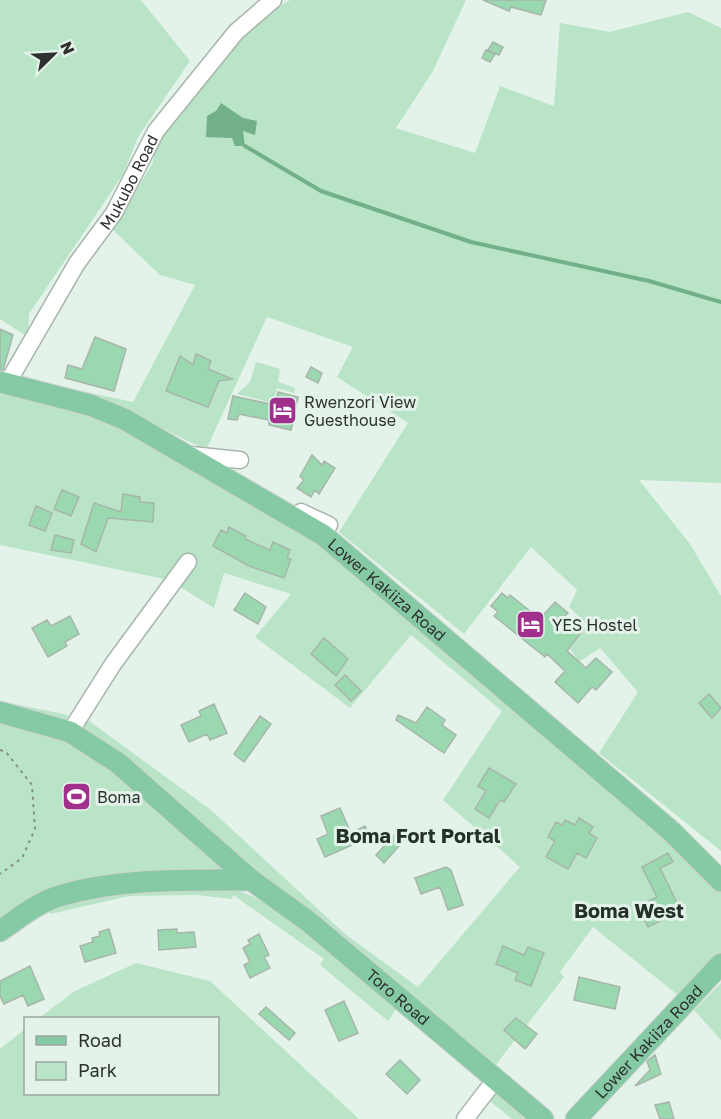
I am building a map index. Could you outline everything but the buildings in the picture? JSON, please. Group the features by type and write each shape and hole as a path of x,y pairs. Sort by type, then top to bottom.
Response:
{"main road":[{"name":"Lower Kakiiza Road","path":"4,382 90,405 124,419 266,500 333,543 671,831 721,881"},
{"name":"Toro Road","path":"0,712 70,732 118,763 251,880 309,922 543,1119"},
{"path":"0,931 33,907 59,896 117,886 198,880 251,880"},
{"name":"Lower Kakiiza Road","path":"576,1119 721,964"}],"street":[{"name":"Mukubo Road","path":"4,382 77,263 114,213 156,131 236,32 273,0"},
{"path":"190,455 240,460"},
{"path":"266,500 330,525"},
{"path":"70,732 113,664 188,562"},
{"path":"465,1119 495,1080"}],"path":[{"path":"0,750 6,752 32,786 35,829 22,858 0,874"}],"green space":[{"path":"0,0 141,0 190,61 138,137 124,173 29,314 28,337 0,319"},
{"path":"290,0 466,0 433,71 396,128 475,153 500,86 554,106 560,23 610,32 688,12 721,28 721,483 639,480 690,544 721,596 721,851 599,753 638,692 600,648 579,662 570,649 587,624 569,607 577,590 531,547 464,634 339,532 408,423 337,377 353,347 267,317 206,450 126,410 30,380 133,402 195,285 160,275 113,230 153,162 155,141 254,21"},
{"path":"256,362 280,369 278,382 295,388 294,393 277,388 272,403 237,394 250,382"},
{"path":"0,389 94,411 331,548 523,708 721,891 721,954 679,996 593,927 560,972 564,977 491,1071 75,733 85,718 211,810 345,934 418,987 520,867 443,800 502,711 411,635 350,708 255,637 291,594 224,573 214,608 169,580 0,545"},
{"path":"0,701 68,715 65,726 0,708"},
{"name":"Boma","path":"0,716 112,761 193,833 216,864 238,880 59,896 0,931"},
{"path":"121,889 234,889 254,897 297,925 396,1009 388,1021 320,965 324,959 233,895 232,899 197,895 129,896 51,914 48,904"},
{"path":"136,963 210,981 359,1119 0,1119 0,1049 24,1030 24,1095 219,1095 219,1017 40,1017 75,991"},
{"path":"721,983 721,1040 694,1010"},
{"path":"497,1090 533,1119 512,1119 490,1101"}],"shaded area":[{"path":"221,103 243,118 257,121 255,135 243,131 245,146 235,146 232,138 206,137 207,116 216,111"}],"waterway":[{"path":"245,146 321,191 471,242 649,281 721,302"}],"place":[{"name":"Rwenzori View Guesthouse","path":"283,411"},
{"name":"YES Hostel","path":"531,625"},
{"name":"Boma","path":"76,797"}],"district":[{"name":"Boma Fort Portal","path":"418,835"},
{"name":"Boma West","path":"629,910"}]}
